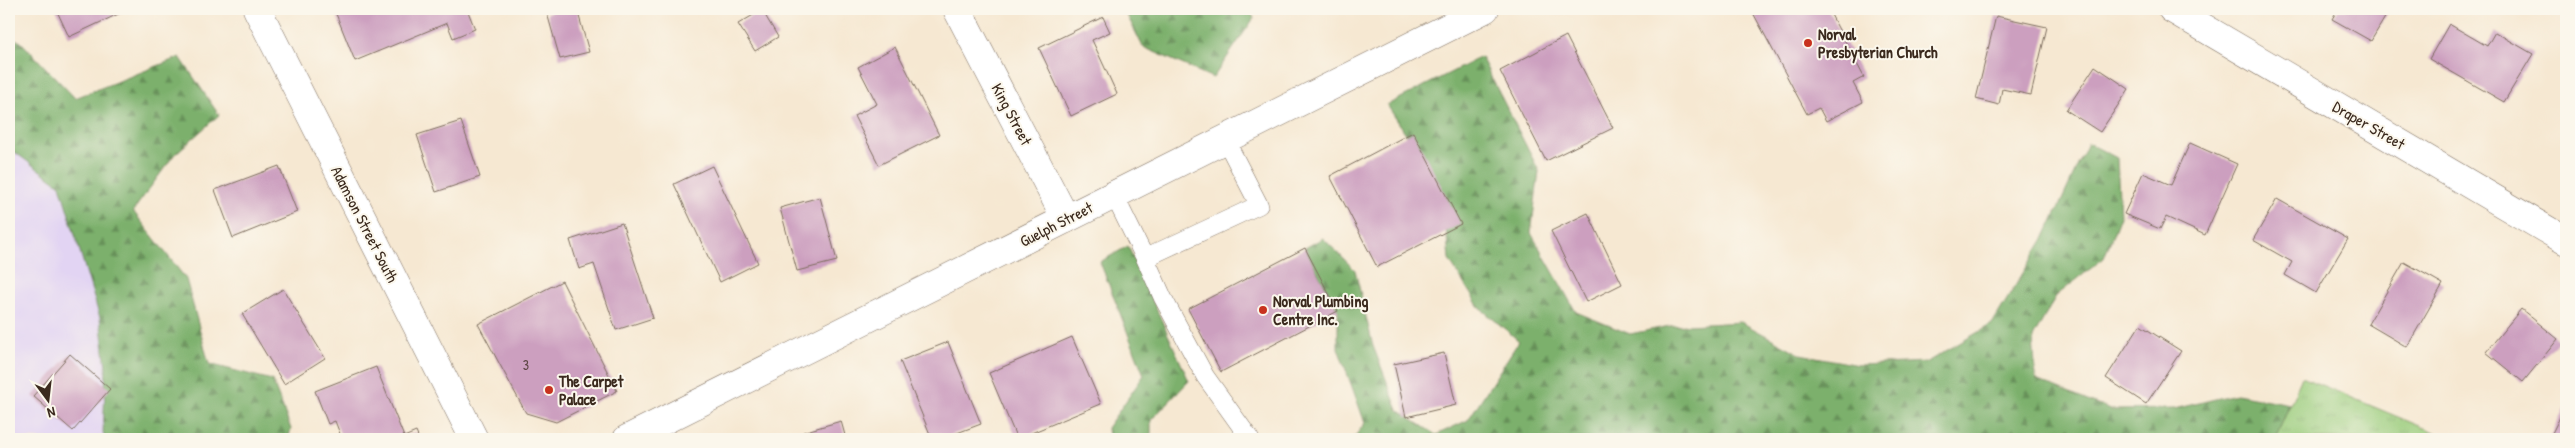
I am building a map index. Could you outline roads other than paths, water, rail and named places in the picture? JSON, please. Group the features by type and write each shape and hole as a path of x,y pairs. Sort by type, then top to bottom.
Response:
{"main road":[{"name":"King Street","path":"957,9 1066,219"},
{"name":"Guelph Street","path":"627,439 1485,9"},
{"name":"Draper Street","path":"2172,9 2566,241"},
{"name":"Adamson Street South","path":"259,10 474,439"}],"lane":[{"path":"1145,258 1259,204 1225,139"},
{"path":"1114,195 1162,298 1205,376 1250,439"}],"place":[{"name":"Norval Presbyterian Church","path":"1808,43"},
{"name":"Norval Plumbing Centre Inc.","path":"1263,310"},
{"name":"The Carpet Palace","path":"549,390"}]}
